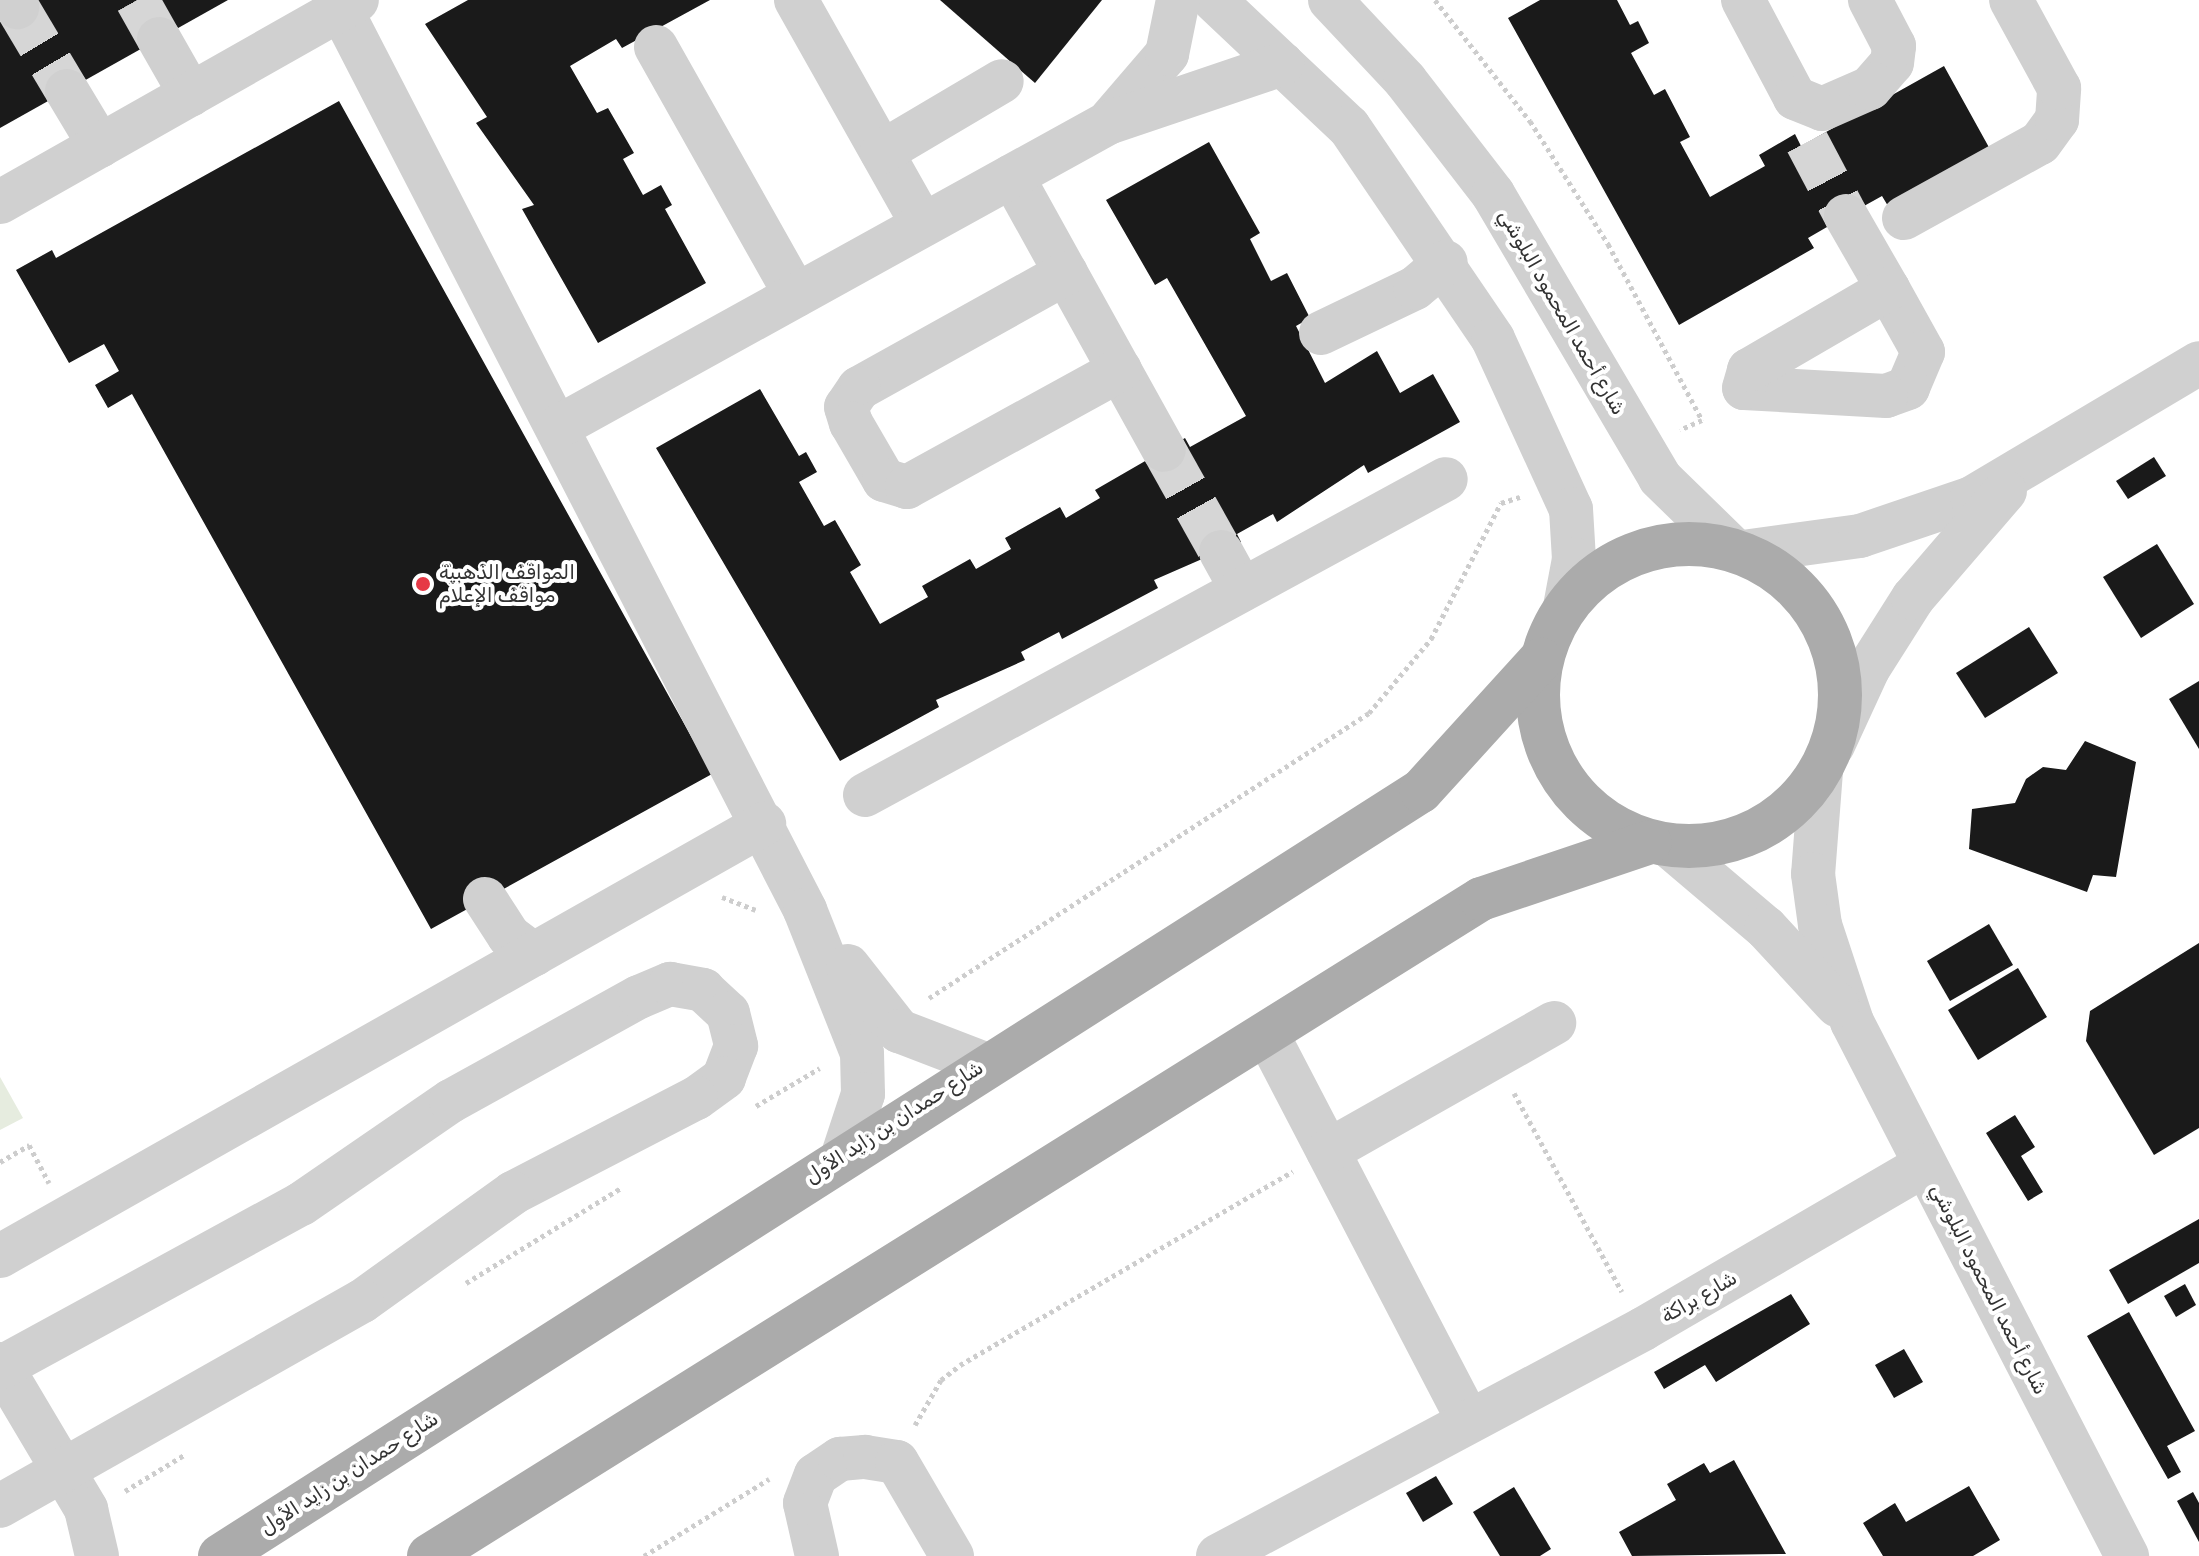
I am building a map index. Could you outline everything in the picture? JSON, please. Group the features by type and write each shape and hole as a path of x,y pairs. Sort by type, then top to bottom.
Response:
{"main road":[{"path":"429,1556 1268,1036 1481,899 1659,844 1712,845 1755,831 1792,807 1827,758 1842,687 1828,630 1793,583 1738,550 1695,542 1622,558 1565,607 1541,659 1537,706 1548,752 1572,792 1607,823 1659,844"},
{"name":"شارع حمدان بن زايد الأول","path":"220,1556 985,1064 1421,791 1541,659"}],"street":[{"path":"796,0 923,225"},
{"path":"1108,123 1167,54 1178,0"},
{"path":"1214,0 1349,127 1446,262 1493,339 1542,489 1575,535 1565,607"},
{"name":"شارع أحمد المحمود البلوشي","path":"1330,0 1405,80 1493,194 1640,447 1679,500 1738,550"},
{"path":"1743,0 1807,124 1888,70 1894,46 1870,0"},
{"path":"1904,218 2040,143 2057,120 2059,88 2011,0"},
{"path":"0,202 191,95 345,3 805,910 875,1033 863,1094 843,1155"},
{"path":"159,39 191,95"},
{"path":"656,47 796,295"},
{"path":"558,427 1108,123 1282,64"},
{"path":"882,152 1002,81"},
{"path":"67,91 100,146"},
{"path":"1012,176 1164,450"},
{"path":"1846,216 1888,289"},
{"path":"1321,333 1415,288 1446,262"},
{"path":"1066,273 859,388 846,407 851,423 884,480 907,487 1120,370"},
{"path":"1738,550 1903,524 2023,471 2199,363"},
{"path":"1827,758 1868,669 1913,598 2023,471"},
{"path":"865,795 1446,479"},
{"path":"1221,552 1242,590"},
{"name":"شارع أحمد المحمود البلوشي","path":"1827,758 1813,874 1820,925 1852,1022 2127,1556"},
{"path":"0,1256 764,824"},
{"name":"شارع أحمد المحمود البلوشي","path":"1659,844 1766,928 1852,1022"},
{"path":"492,978 489,949 476,904 534,955"},
{"path":"0,1506 63,1468 362,1301 513,1193 696,1098 724,1078 736,1046 728,1013 703,990 670,984 639,997 451,1101 301,1204 1,1366 63,1468 95,1544"},
{"path":"1328,1151 1554,1023"},
{"path":"875,1033 917,1042 985,1064"},
{"path":"1268,1036 1468,1421"},
{"name":"شارع براكة","path":"1218,1556 1643,1329 1925,1165"},
{"path":"817,1556 805,1503 816,1475 840,1459 897,1462 952,1556"}],"path":[{"path":"1435,0 1570,181 1702,420 1640,447"},
{"path":"1517,481 1542,489"},
{"path":"740,1116 875,1033 1369,713 1431,639 1501,503 1542,489"},
{"path":"1495,1057 1643,1329"},
{"path":"897,1462 927,1400 960,1365 1328,1151"},
{"path":"458,1288 632,1182"},
{"path":"95,1544 117,1517 107,1503 189,1452"},
{"path":"644,1556 779,1474 816,1475"}],"shaded area":[{"path":"0,1077 23,1118 0,1130"}],"building":[{"path":"29,0 228,0 0,128 0,17"},
{"path":"468,0 710,0 622,48 616,39 570,66 597,113 608,108 634,153 623,159 643,195 661,185 672,205 665,209 706,283 598,343 522,209 534,205 476,123 487,117 425,24"},
{"path":"940,0 1102,0 1035,83"},
{"path":"1540,0 1617,0 1630,25 1638,21 1649,43 1631,53 1654,95 1665,89 1690,137 1680,142 1710,197 1765,166 1759,155 1795,134 1801,146 1944,66 1991,151 1888,206 1882,196 1846,216 1808,238 1814,248 1679,325 1508,18"},
{"name":"المواقف الذهبية مواقف الإعلام","path":"339,101 712,774 431,929 132,394 108,408 95,385 119,371 104,344 69,363 16,270 52,250 56,258"},
{"path":"1209,142 1260,233 1250,239 1271,281 1287,273 1310,318 1296,326 1325,383 1377,351 1400,393 1433,374 1460,422 1368,473 1364,465 1277,522 1273,514 1237,534 1241,542 1154,580 1158,588 1062,639 1059,632 1021,652 1025,660 936,700 939,707 840,761 656,448 760,389 799,456 806,452 817,472 799,482 824,526 835,520 861,565 850,572 880,624 928,597 922,586 970,559 976,569 1011,549 1005,538 1060,507 1066,518 1100,498 1095,490 1185,438 1190,447 1246,416 1167,278 1155,285 1106,200"},
{"path":"2154,457 2166,476 2128,499 2116,481"},
{"path":"2157,544 2194,604 2141,638 2103,577"},
{"path":"2029,627 2058,673 1985,718 1956,673"},
{"path":"2199,681 2199,749 2169,699"},
{"path":"2085,741 2136,762 2116,877 2093,875 2087,892 1969,849 1972,809 2015,803 2026,779 2043,767 2066,770"},
{"path":"1989,924 2013,965 1950,1001 1927,961"},
{"path":"2199,943 2199,1128 2154,1155 2086,1041 2090,1011"},
{"path":"2018,968 2047,1017 1978,1060 1948,1010"},
{"path":"2015,1115 2035,1147 2021,1156 2043,1192 2028,1201 1986,1133"},
{"path":"2199,1219 2199,1263 2128,1304 2109,1270"},
{"path":"2185,1284 2196,1305 2176,1317 2164,1296"},
{"path":"1791,1294 1810,1324 1716,1382 1705,1365 1664,1389 1654,1372"},
{"path":"2129,1312 2195,1431 2167,1446 2181,1472 2168,1479 2087,1336"},
{"path":"1904,1349 1923,1382 1894,1398 1875,1365"},
{"path":"1734,1460 1786,1554 1632,1556 1619,1532 1676,1500 1667,1484 1704,1463 1710,1473"},
{"path":"1436,1476 1453,1504 1423,1522 1406,1493"},
{"path":"1969,1486 2000,1540 1973,1556 1883,1556 1863,1523 1895,1503 1906,1522"},
{"path":"1514,1487 1551,1549 1540,1556 1500,1556 1473,1512"},
{"path":"2193,1492 2199,1503 2199,1542 2177,1501"}],"tunnel":[{"path":"137,0 159,39"},
{"path":"17,7 67,91"},
{"path":"1807,142 1846,216"},
{"path":"1164,450 1221,552"}],"place":[{"name":"المواقف الذهبية مواقف الإعلام","path":"423,584"}]}
